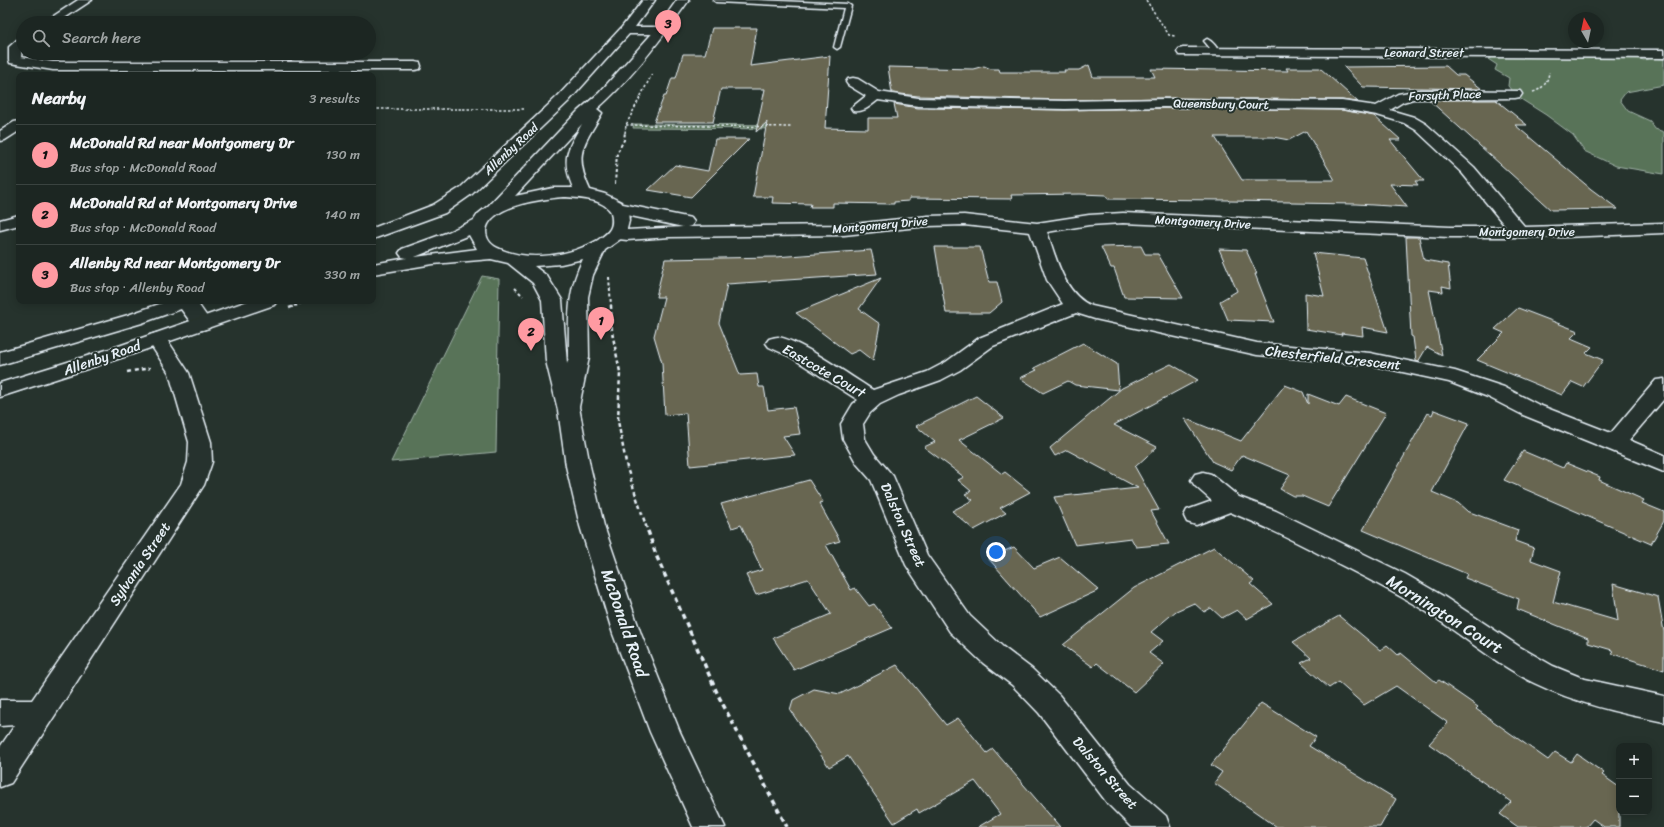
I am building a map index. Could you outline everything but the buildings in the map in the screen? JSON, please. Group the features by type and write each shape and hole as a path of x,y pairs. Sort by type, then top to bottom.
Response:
{"street":[{"path":"60,16 86,0"},
{"name":"Allenby Road","path":"376,233 439,209 466,191 564,99 626,30 649,0"},
{"name":"Allenby Road","path":"376,264 452,237 484,219 583,114 604,96 661,31 683,0"},
{"path":"626,30 661,31"},
{"path":"16,46 15,60 52,66 352,71 415,66"},
{"name":"Leonard Street","path":"1183,52 1664,54"},
{"path":"97,72 106,66"},
{"name":"Queensbury Court","path":"853,82 875,96 918,102 1065,105 1164,102 1342,105 1379,111 1409,120 1421,127 1468,170 1519,231"},
{"name":"Forsyth Place","path":"1379,111 1396,98 1420,94 1515,94"},
{"name":"Allenby Road","path":"583,193 575,177 572,165 574,150 604,96"},
{"path":"858,108 875,96"},
{"path":"0,137 16,127"},
{"name":"Montgomery Drive","path":"484,219 502,206 527,197 562,192 583,193 598,196 618,208 659,218 743,232"},
{"path":"484,219 477,234 481,244 493,253 515,260 536,261 558,259 580,254 598,247 616,234 621,225 622,216 618,208"},
{"name":"Montgomery Drive","path":"616,234 844,230 935,221 964,220 1037,228 1089,220 1123,218 1450,232 1564,232 1664,228"},
{"path":"0,225 16,221"},
{"name":"Chesterfield Crescent","path":"1037,228 1060,287 1067,298 1076,306 1095,313 1238,346 1282,352 1370,359 1455,377 1496,392 1531,410 1664,464"},
{"name":"McDonald Road","path":"569,410 579,357 579,297 584,275 598,247"},
{"path":"376,268 426,260 493,253"},
{"name":"McDonald Road","path":"515,260 540,280 552,300 556,361 569,410 578,466 592,526 627,634 665,732 709,827"},
{"name":"Allenby Road","path":"0,359 135,319 177,304"},
{"name":"Allenby Road","path":"187,304 202,324"},
{"name":"Allenby Road","path":"0,390 62,371 259,304"},
{"name":"Dalston Street","path":"1076,306 986,342 953,366 934,376 891,390 872,399 861,409 852,424 854,439 864,458 881,476 915,558 960,624 993,654 1022,677 1048,704 1118,794 1154,827"},
{"name":"Sylvania Street","path":"0,773 192,485 200,462 200,442 179,373 156,339"},
{"name":"Eastcote Court","path":"776,344 798,353 872,399"},
{"path":"1615,443 1664,385"},
{"name":"Mornington Court","path":"1203,480 1230,503 1267,517 1396,582 1433,603 1510,656 1543,674 1580,690 1623,702 1664,709"},
{"path":"1196,516 1230,503"},
{"path":"0,713 40,712"}],"lane":[{"path":"716,0 849,3 836,47"},
{"path":"1207,41 1216,52"}],"path":[{"path":"1146,0 1169,35 1184,39 1207,41"},
{"path":"1515,94 1540,90 1548,79 1548,72 1572,65 1578,60 1579,54"},
{"path":"616,190 617,153 624,140 626,126 652,74"},
{"path":"376,109 530,109"},
{"path":"626,126 792,127"},
{"path":"608,274 612,332 620,372 618,421 630,476 656,555 715,688 787,827"}],"green space":[{"path":"1497,55 1626,56 1644,60 1652,58 1664,59 1664,85 1626,92 1620,100 1628,111 1650,121 1655,129 1664,132 1664,174 1616,166 1584,151 1573,135 1546,115 1516,96 1508,86 1509,78 1495,70 1497,65 1488,59"},
{"path":"634,124 789,125 788,129 633,128"},
{"path":"482,276 499,279 496,452 391,462"}],"place":[{"name":"Allenby Rd near Montgomery Dr","path":"668,43"},
{"name":"McDonald Rd near Montgomery Dr","path":"601,340"},
{"name":"McDonald Rd at Montgomery Drive","path":"531,351"}]}
